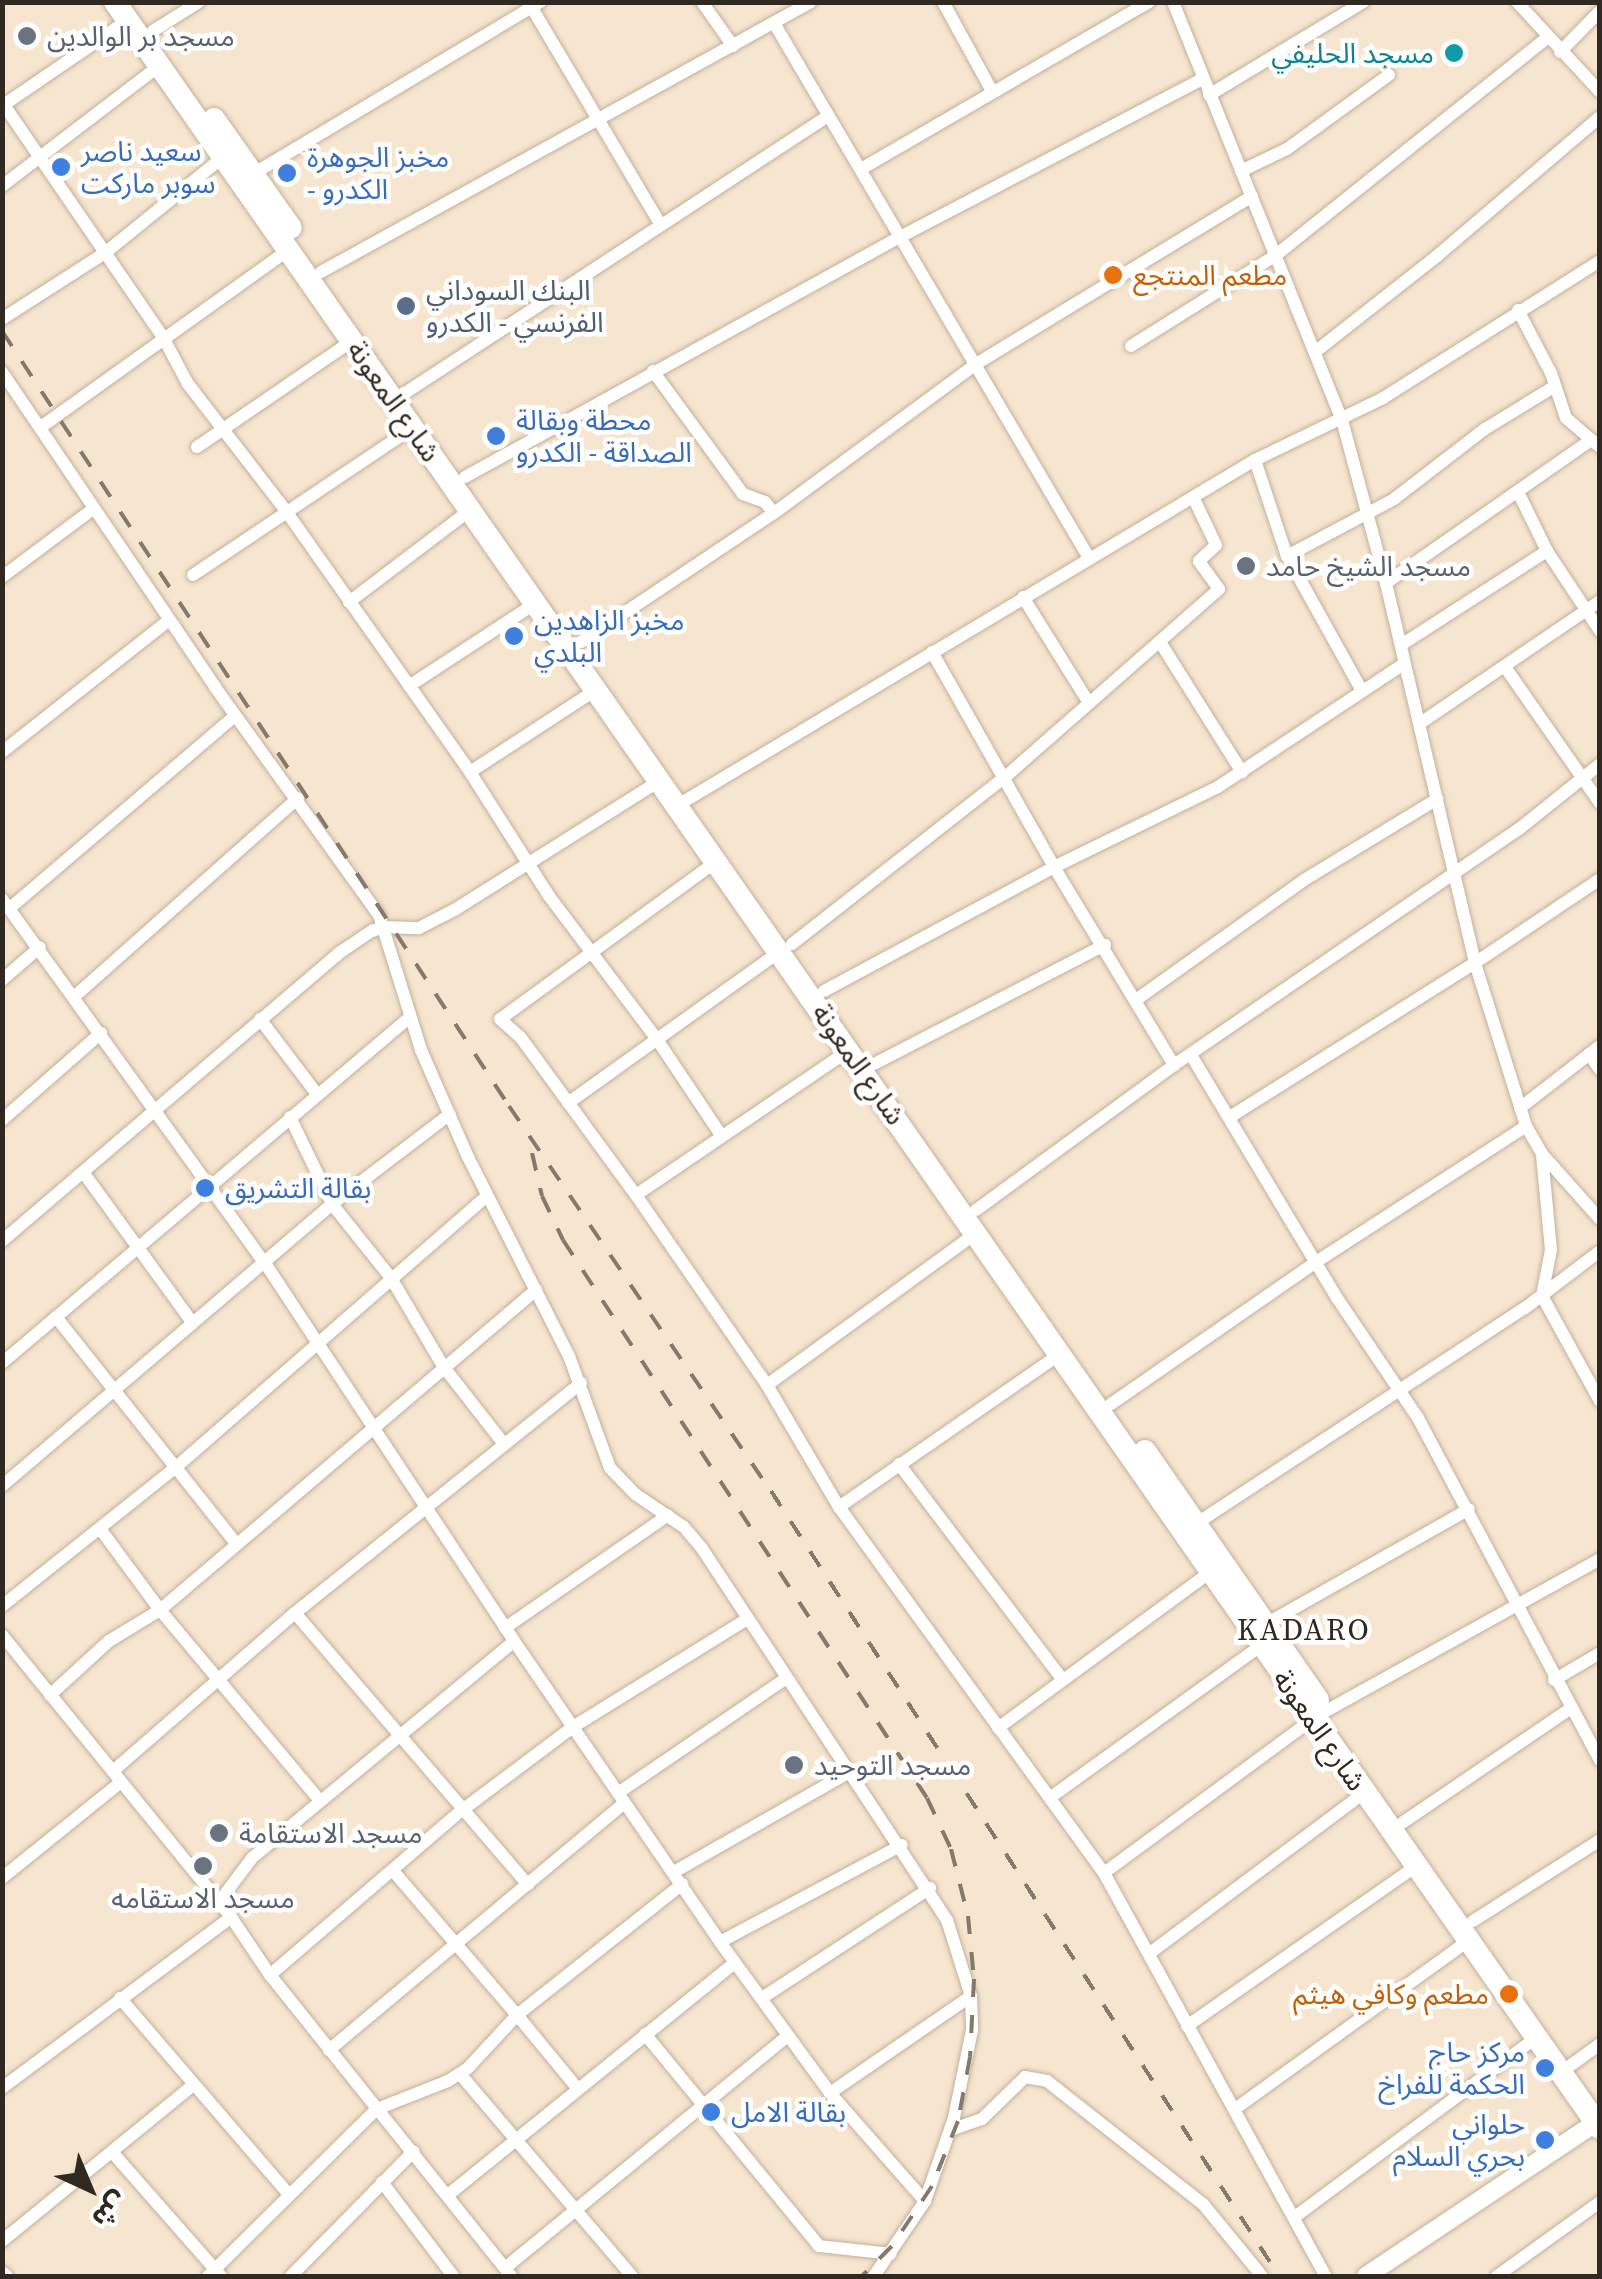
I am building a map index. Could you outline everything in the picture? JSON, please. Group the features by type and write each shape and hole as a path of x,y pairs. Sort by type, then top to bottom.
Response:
{"highway":[{"name":"شارع المعونة","path":"125,8 153,31 465,477 536,603 661,780 684,802 718,862 824,991 1110,1404 1189,1528 1209,1573 1263,1635"},
{"name":"شارع المعونة","path":"125,8 222,158 470,510 580,642 975,1234 1189,1528 1340,1745 1402,1822 1536,2038 1599,2119"},
{"name":"شارع المعونة","path":"1340,1745 1364,1793 1415,1867 1470,1931 1571,2065 1599,2119"}],"street":[{"path":"153,31 199,2"},
{"path":"702,2 733,46"},
{"path":"321,272 597,116 812,2"},
{"path":"943,2 992,91"},
{"path":"861,169 1148,2"},
{"path":"1172,2 1342,420 1386,583 1475,964 1526,1126 1542,1154 1600,1220"},
{"path":"1210,95 1363,2"},
{"path":"1517,2 1600,92"},
{"path":"253,174 536,5 660,224"},
{"path":"125,8 3,106 164,339 188,384 286,510 470,772 528,864 656,1038 722,1136"},
{"path":"1560,52 1600,11"},
{"path":"774,23 1089,558"},
{"path":"1130,346 1276,255 1548,37"},
{"path":"2,186 40,161 159,66"},
{"path":"1241,171 1287,149 1389,75"},
{"path":"465,477 902,236 1202,79"},
{"path":"405,392 828,116"},
{"path":"1315,352 1437,256 1600,117"},
{"path":"2,320 105,253 222,158"},
{"path":"580,642 774,514 976,364 1252,196"},
{"path":"40,427 288,250"},
{"path":"684,802 1255,460 1302,434 1342,420 1600,262"},
{"path":"1386,583 1595,444 1566,418 1518,310"},
{"path":"196,447 224,432 352,341"},
{"path":"2,372 235,716 298,798 384,926 410,1017 450,1114 582,1384 592,1428 610,1468 634,1494 668,1514 700,1547 785,1679 930,1888 960,1948 971,1996 972,2030 950,2130 925,2200 874,2276"},
{"path":"653,372 743,494 766,502 774,514"},
{"path":"1287,556 1394,498 1485,429 1554,386"},
{"path":"193,575 413,428"},
{"path":"1255,460 1287,556 1362,691"},
{"path":"1518,492 1548,551 1600,631"},
{"path":"568,1102 786,948 1004,778 1219,588 1199,562 1216,545 1193,497"},
{"path":"2,577 93,509"},
{"path":"349,602 470,510"},
{"path":"1401,645 1548,551"},
{"path":"1023,597 1089,703"},
{"path":"1419,724 1600,601"},
{"path":"409,686 536,603"},
{"path":"2,752 169,620"},
{"path":"1160,642 1242,772"},
{"path":"932,652 1174,1065"},
{"path":"824,991 1054,866 1242,772 1404,664"},
{"path":"1505,666 1600,803"},
{"path":"470,772 596,690"},
{"path":"235,716 6,903 265,1262 505,1628 720,1942 830,2093 925,2200"},
{"path":"976,1210 1174,1065 1520,829 1600,764"},
{"path":"2,1240 339,953 384,926 419,928 661,780"},
{"path":"75,996 298,798"},
{"path":"1136,1000 1304,880 1437,800"},
{"path":"718,862 590,951 500,1020 521,1038 636,1195 767,1385 838,1507 1104,1874 1326,2276"},
{"path":"1230,1117 1475,964 1600,879"},
{"path":"874,1064 1104,945"},
{"path":"2,980 40,948"},
{"path":"2,1363 410,1017"},
{"path":"260,1019 317,1094"},
{"path":"2,1120 100,1033"},
{"path":"636,1195 850,1050"},
{"path":"1520,1108 1594,1050 1600,1070"},
{"path":"1191,1054 1469,1508 1554,1680 1600,1761"},
{"path":"2,1486 332,1204 450,1114"},
{"path":"290,1116 332,1204 390,1278 443,1366 504,1444"},
{"path":"1110,1404 1316,1262 1526,1126"},
{"path":"1542,1154 1551,1250 1542,1296 1594,1378 1600,1402"},
{"path":"83,1172 192,1322"},
{"path":"2,1606 175,1468 315,1342 488,1196"},
{"path":"767,1385 975,1234"},
{"path":"1189,1528 1542,1296 1600,1251"},
{"path":"50,1694 109,1641 160,1610 536,1290"},
{"path":"56,1317 236,1543"},
{"path":"838,1507 1060,1354"},
{"path":"2,1878 295,1612 582,1384"},
{"path":"899,1464 1062,1679"},
{"path":"1050,1798 1263,1635 1469,1508"},
{"path":"505,1628 668,1514"},
{"path":"101,1530 160,1610 222,1679 320,1801"},
{"path":"1104,1874 1319,1715 1600,1559"},
{"path":"998,1728 1209,1573"},
{"path":"295,1612 528,1885"},
{"path":"270,1975 462,1811 573,1726 747,1619"},
{"path":"2,1634 231,1917 328,2050 508,2272 787,2036"},
{"path":"219,1902 252,1858 514,1640"},
{"path":"1554,1680 1600,1653"},
{"path":"328,2050 528,1885 621,1798 785,1679"},
{"path":"1402,1822 1570,1709"},
{"path":"112,2152 214,2274 288,2193 377,2109 424,2094 460,2074 518,2015 678,1878 849,1772"},
{"path":"1150,1953 1364,1793"},
{"path":"1235,2109 1470,1931 1600,1840"},
{"path":"720,1942 902,1846"},
{"path":"1187,2026 1415,1867"},
{"path":"393,1871 578,2090"},
{"path":"762,1998 930,1888"},
{"path":"2,2088 231,1917"},
{"path":"448,2195 736,1963"},
{"path":"830,2093 971,1996"},
{"path":"120,1998 288,2193"},
{"path":"644,2034 818,2246 890,2254"},
{"path":"1296,2216 1536,2038"},
{"path":"1571,2065 1600,2044"},
{"path":"460,2074 632,2276"},
{"path":"950,2130 982,2118 1025,2077 1048,2081 1203,2204 1262,2276"},
{"path":"2,2241 192,2086"},
{"path":"1366,2276 1599,2119"},
{"path":"291,2276 414,2152"},
{"path":"382,2182 453,2276"},
{"path":"1497,2276 1600,2202"}],"railway":[{"path":"2,331 509,1106 771,1491 1279,2276"},
{"path":"532,1153 542,1196 563,1240 927,1798 951,1849 968,1916 974,1979 970,2057 958,2121 932,2186 892,2246 862,2276"}],"place":[{"name":"مسجد بر الوالدين","path":"27,36"},
{"name":"مسجد الحليفي","path":"1454,53"},
{"name":"سعيد ناصر سوبر ماركت","path":"61,167"},
{"name":"مخبز الجوهرة - الكدرو","path":"287,173"},
{"name":"مطعم المنتجع","path":"1113,275"},
{"name":"البنك السوداني الفرنسي - الكدرو","path":"406,306"},
{"name":"محطة وبقالة الصداقة - الكدرو","path":"496,436"},
{"name":"مسجد الشيخ حامد","path":"1246,566"},
{"name":"مخبز الزاهدين البلدي","path":"514,636"},
{"name":"بقالة التشريق","path":"205,1188"},
{"name":"مسجد التوحيد","path":"794,1765"},
{"name":"مسجد الاستقامة","path":"219,1833"},
{"name":"مسجد الاستقامه","path":"203,1866"},
{"name":"مطعم وكافي هيثم","path":"1509,1994"},
{"name":"مركز حاج الحكمة للفراخ","path":"1545,2068"},
{"name":"بقالة الامل","path":"711,2112"},
{"name":"حلواني بحري السلام","path":"1545,2140"}],"district":[{"name":"KADARO","path":"1304,1630"}]}
